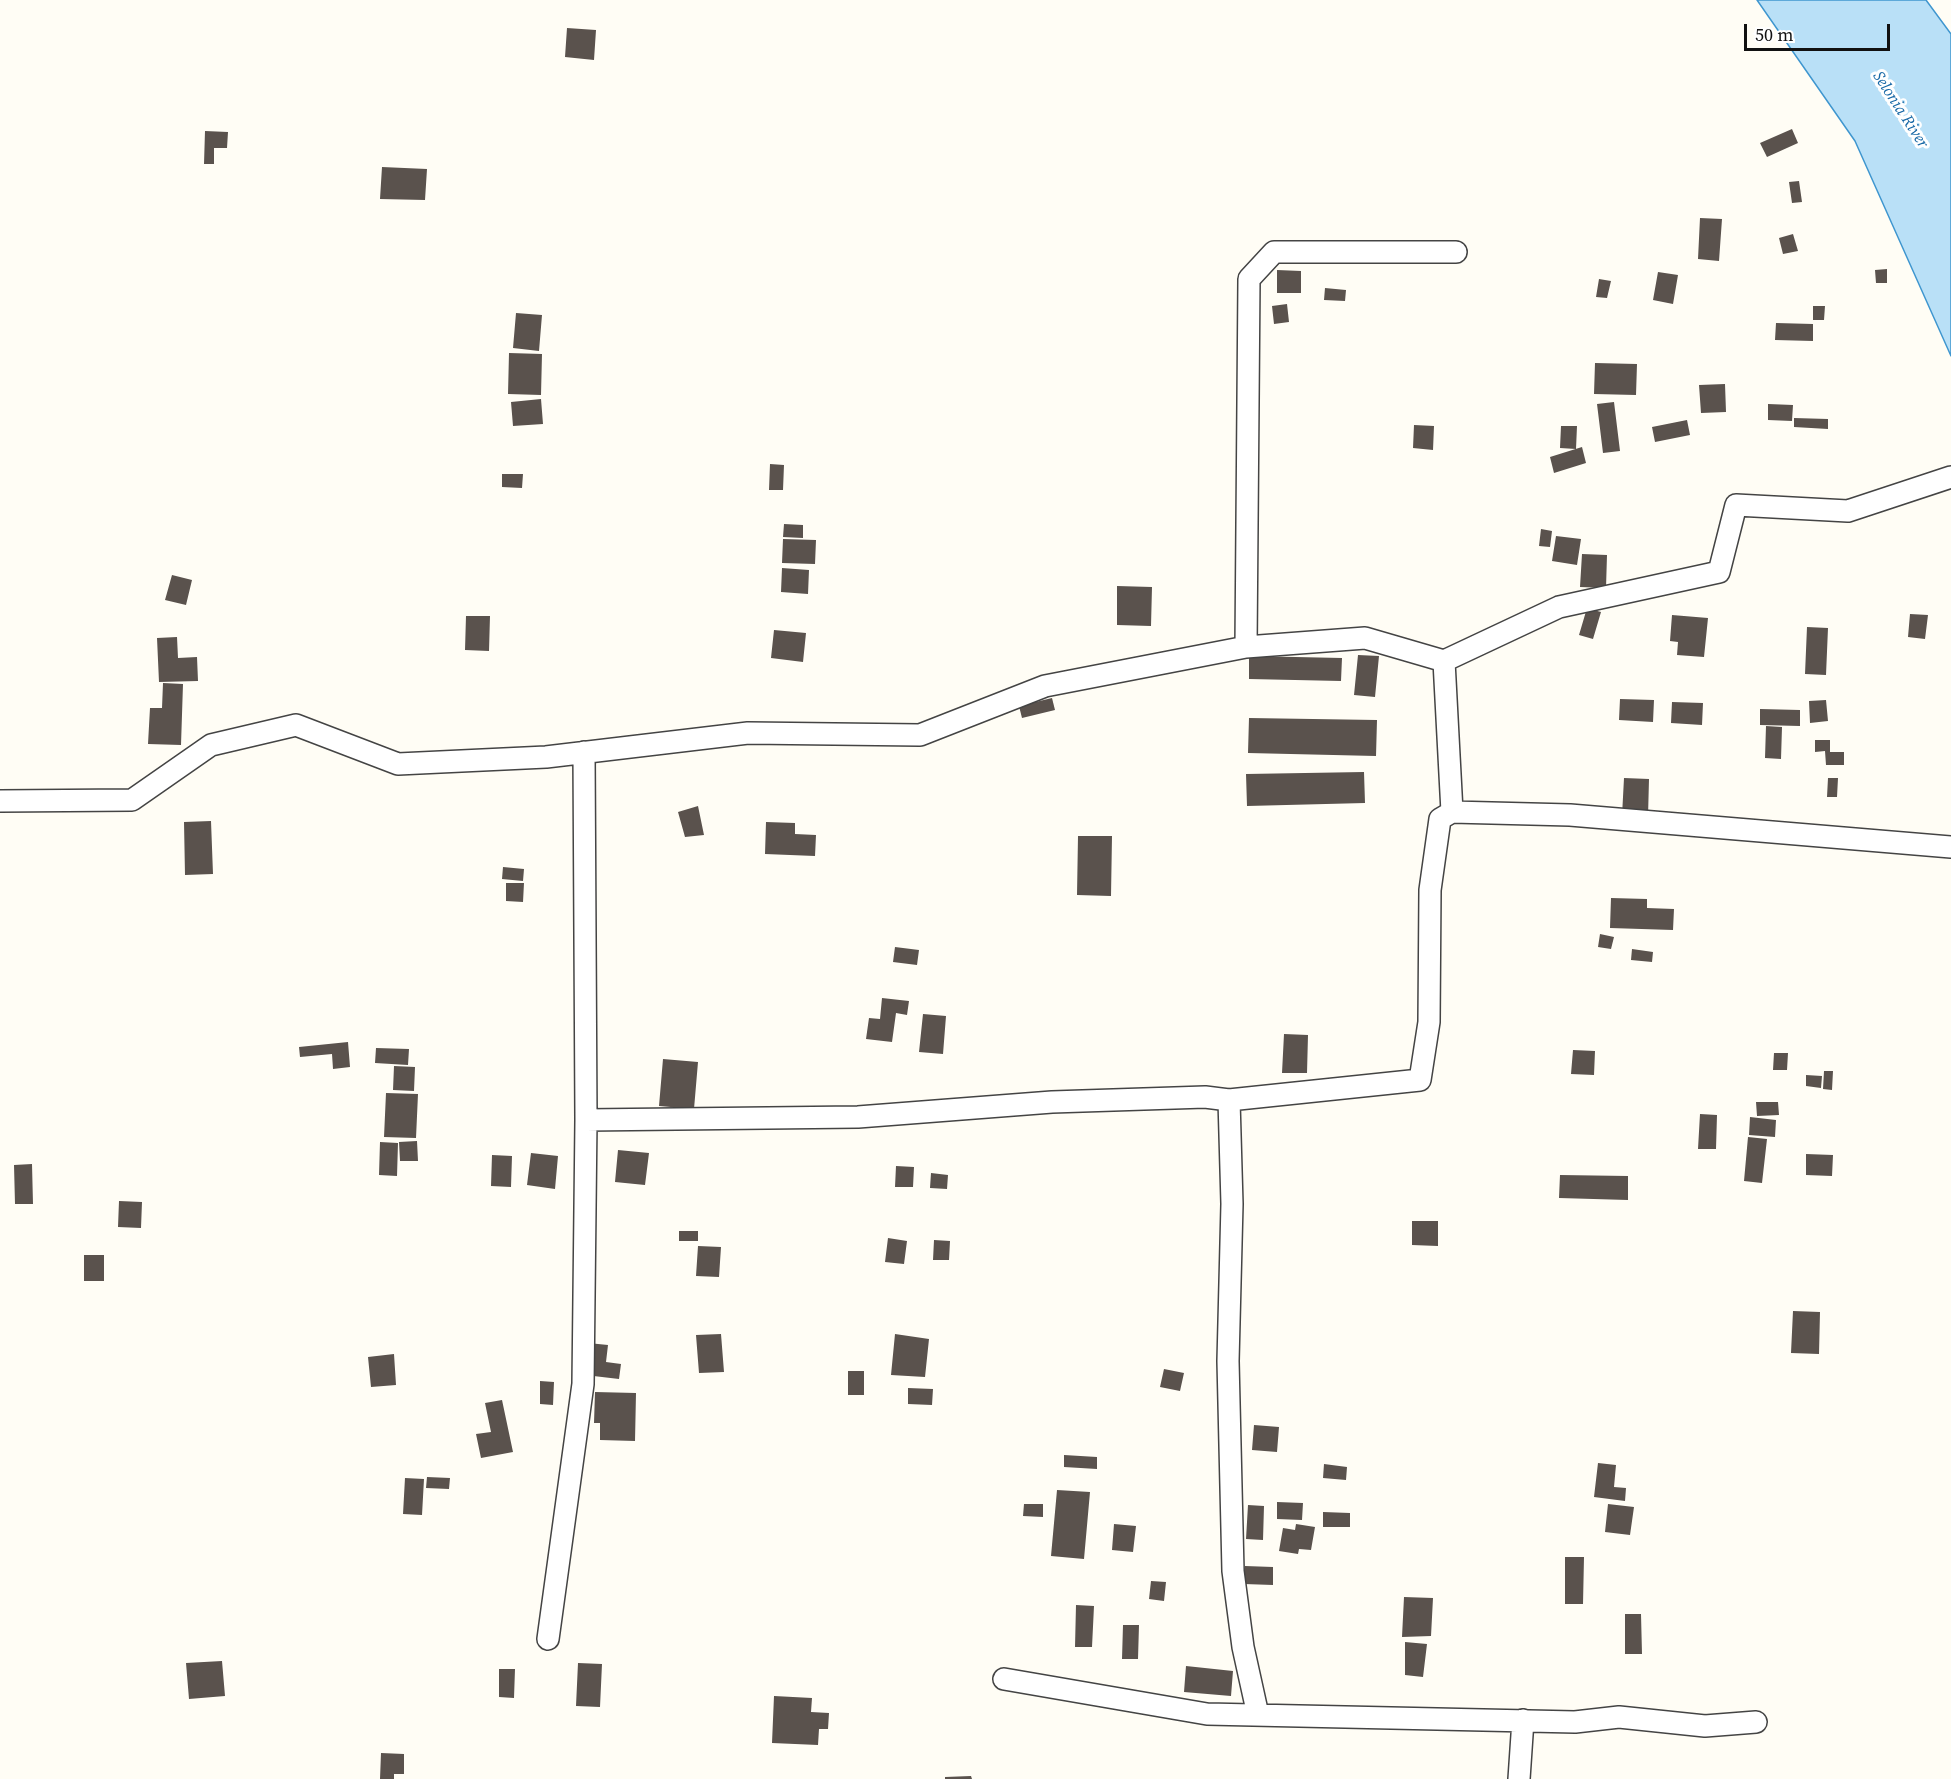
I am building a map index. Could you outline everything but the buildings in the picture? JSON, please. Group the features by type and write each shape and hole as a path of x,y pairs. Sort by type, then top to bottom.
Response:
{"street":[{"path":"1246,647 1249,279 1274,252 1456,252"},
{"path":"0,801 132,800 211,745 296,725 398,764 546,757 748,733 920,735 1045,686 1246,647 1365,638 1443,661 1559,607 1719,572 1736,505 1848,511 1951,477"},
{"path":"1443,661 1452,812"},
{"path":"548,1639 584,1384 586,1120 584,752"},
{"path":"586,1120 858,1117 1053,1102 1205,1097 1229,1100 1420,1080 1429,1022 1431,890 1440,819 1452,812 1570,815 1951,847"},
{"path":"1229,1100 1232,1204 1228,1361 1233,1571 1243,1647 1258,1715"},
{"path":"1004,1679 1206,1714 1575,1722 1619,1717 1705,1726 1756,1722"},
{"path":"1519,1779 1523,1720"}],"water":[{"name":"Selonia River","path":"1757,0 1926,0 1951,34 1951,356 1855,141"}]}
